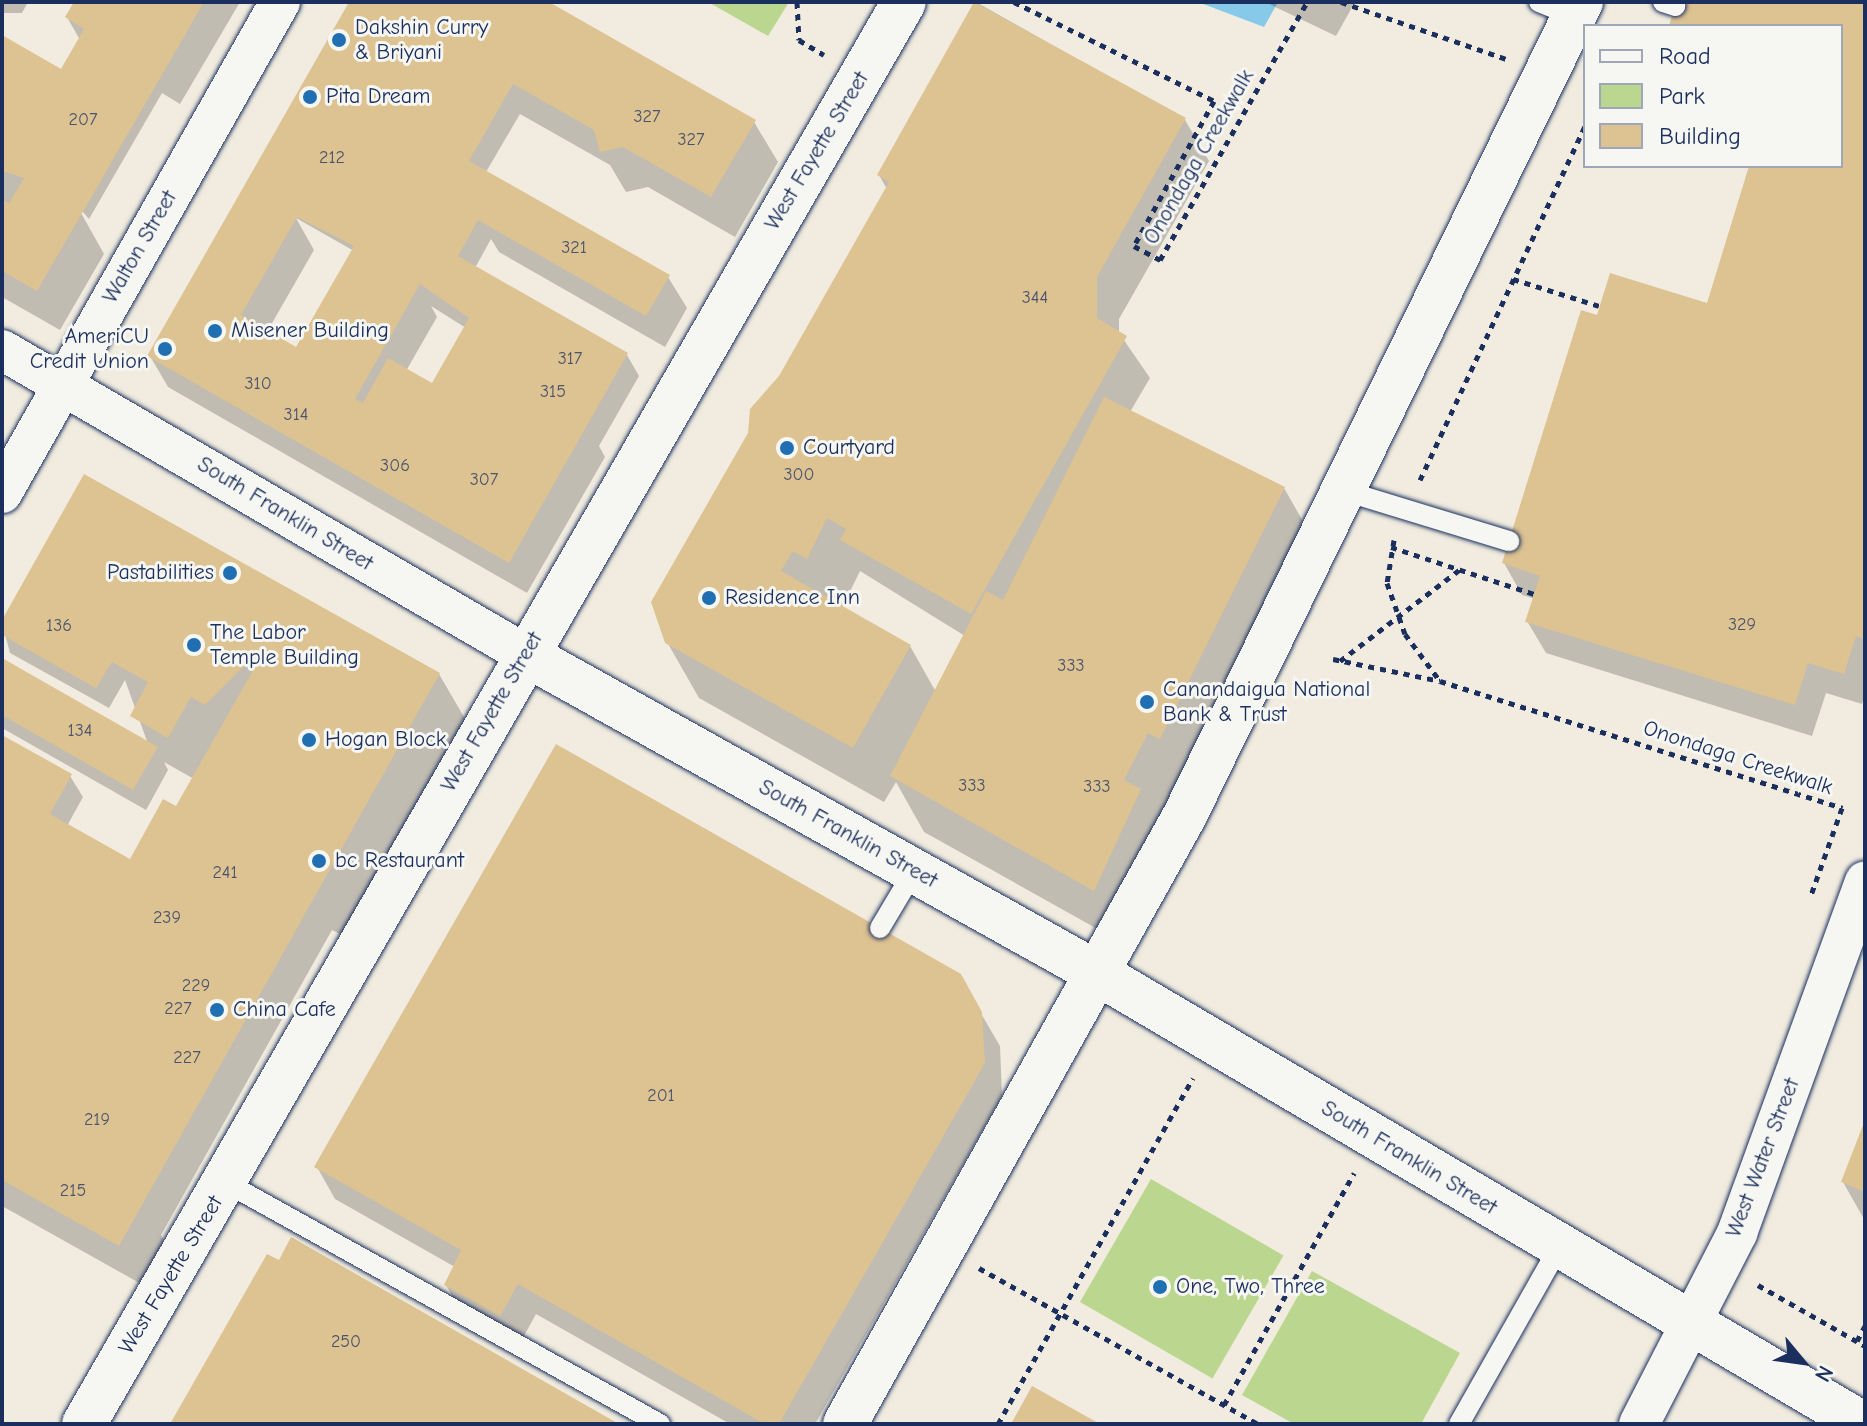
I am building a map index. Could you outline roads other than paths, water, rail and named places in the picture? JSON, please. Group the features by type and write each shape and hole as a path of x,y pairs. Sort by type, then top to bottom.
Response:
{"street":[{"name":"Walton Street","path":"2,493 280,2"},
{"name":"West Fayette Street","path":"84,1424 525,654 904,2"},
{"path":"845,1424 1184,817 1342,490 1565,7"},
{"name":"South Franklin Street","path":"2,350 525,654 1097,973 1690,1325 1863,1424"},
{"name":"West Water Street","path":"1639,1424 1737,1233 1865,882"}],"lane":[{"path":"1342,490 1509,541"},
{"path":"880,928 914,871"},
{"path":"225,1182 660,1424"},
{"path":"1459,1424 1559,1247"}],"water":[{"path":"1198,2 1278,2 1264,27"}],"place":[{"name":"Dakshin Curry & Briyani","path":"339,40"},
{"name":"Pita Dream","path":"310,97"},
{"name":"Misener Building","path":"215,331"},
{"name":"AmeriCU Credit Union","path":"165,349"},
{"name":"Courtyard","path":"787,448"},
{"name":"Pastabilities","path":"230,573"},
{"name":"Residence Inn","path":"709,598"},
{"name":"The Labor Temple Building","path":"194,645"},
{"name":"Canandaigua National Bank & Trust","path":"1147,702"},
{"name":"Hogan Block","path":"309,740"},
{"name":"bc Restaurant","path":"319,861"},
{"name":"China Cafe","path":"217,1010"},
{"name":"One, Two, Three","path":"1160,1287"}]}
